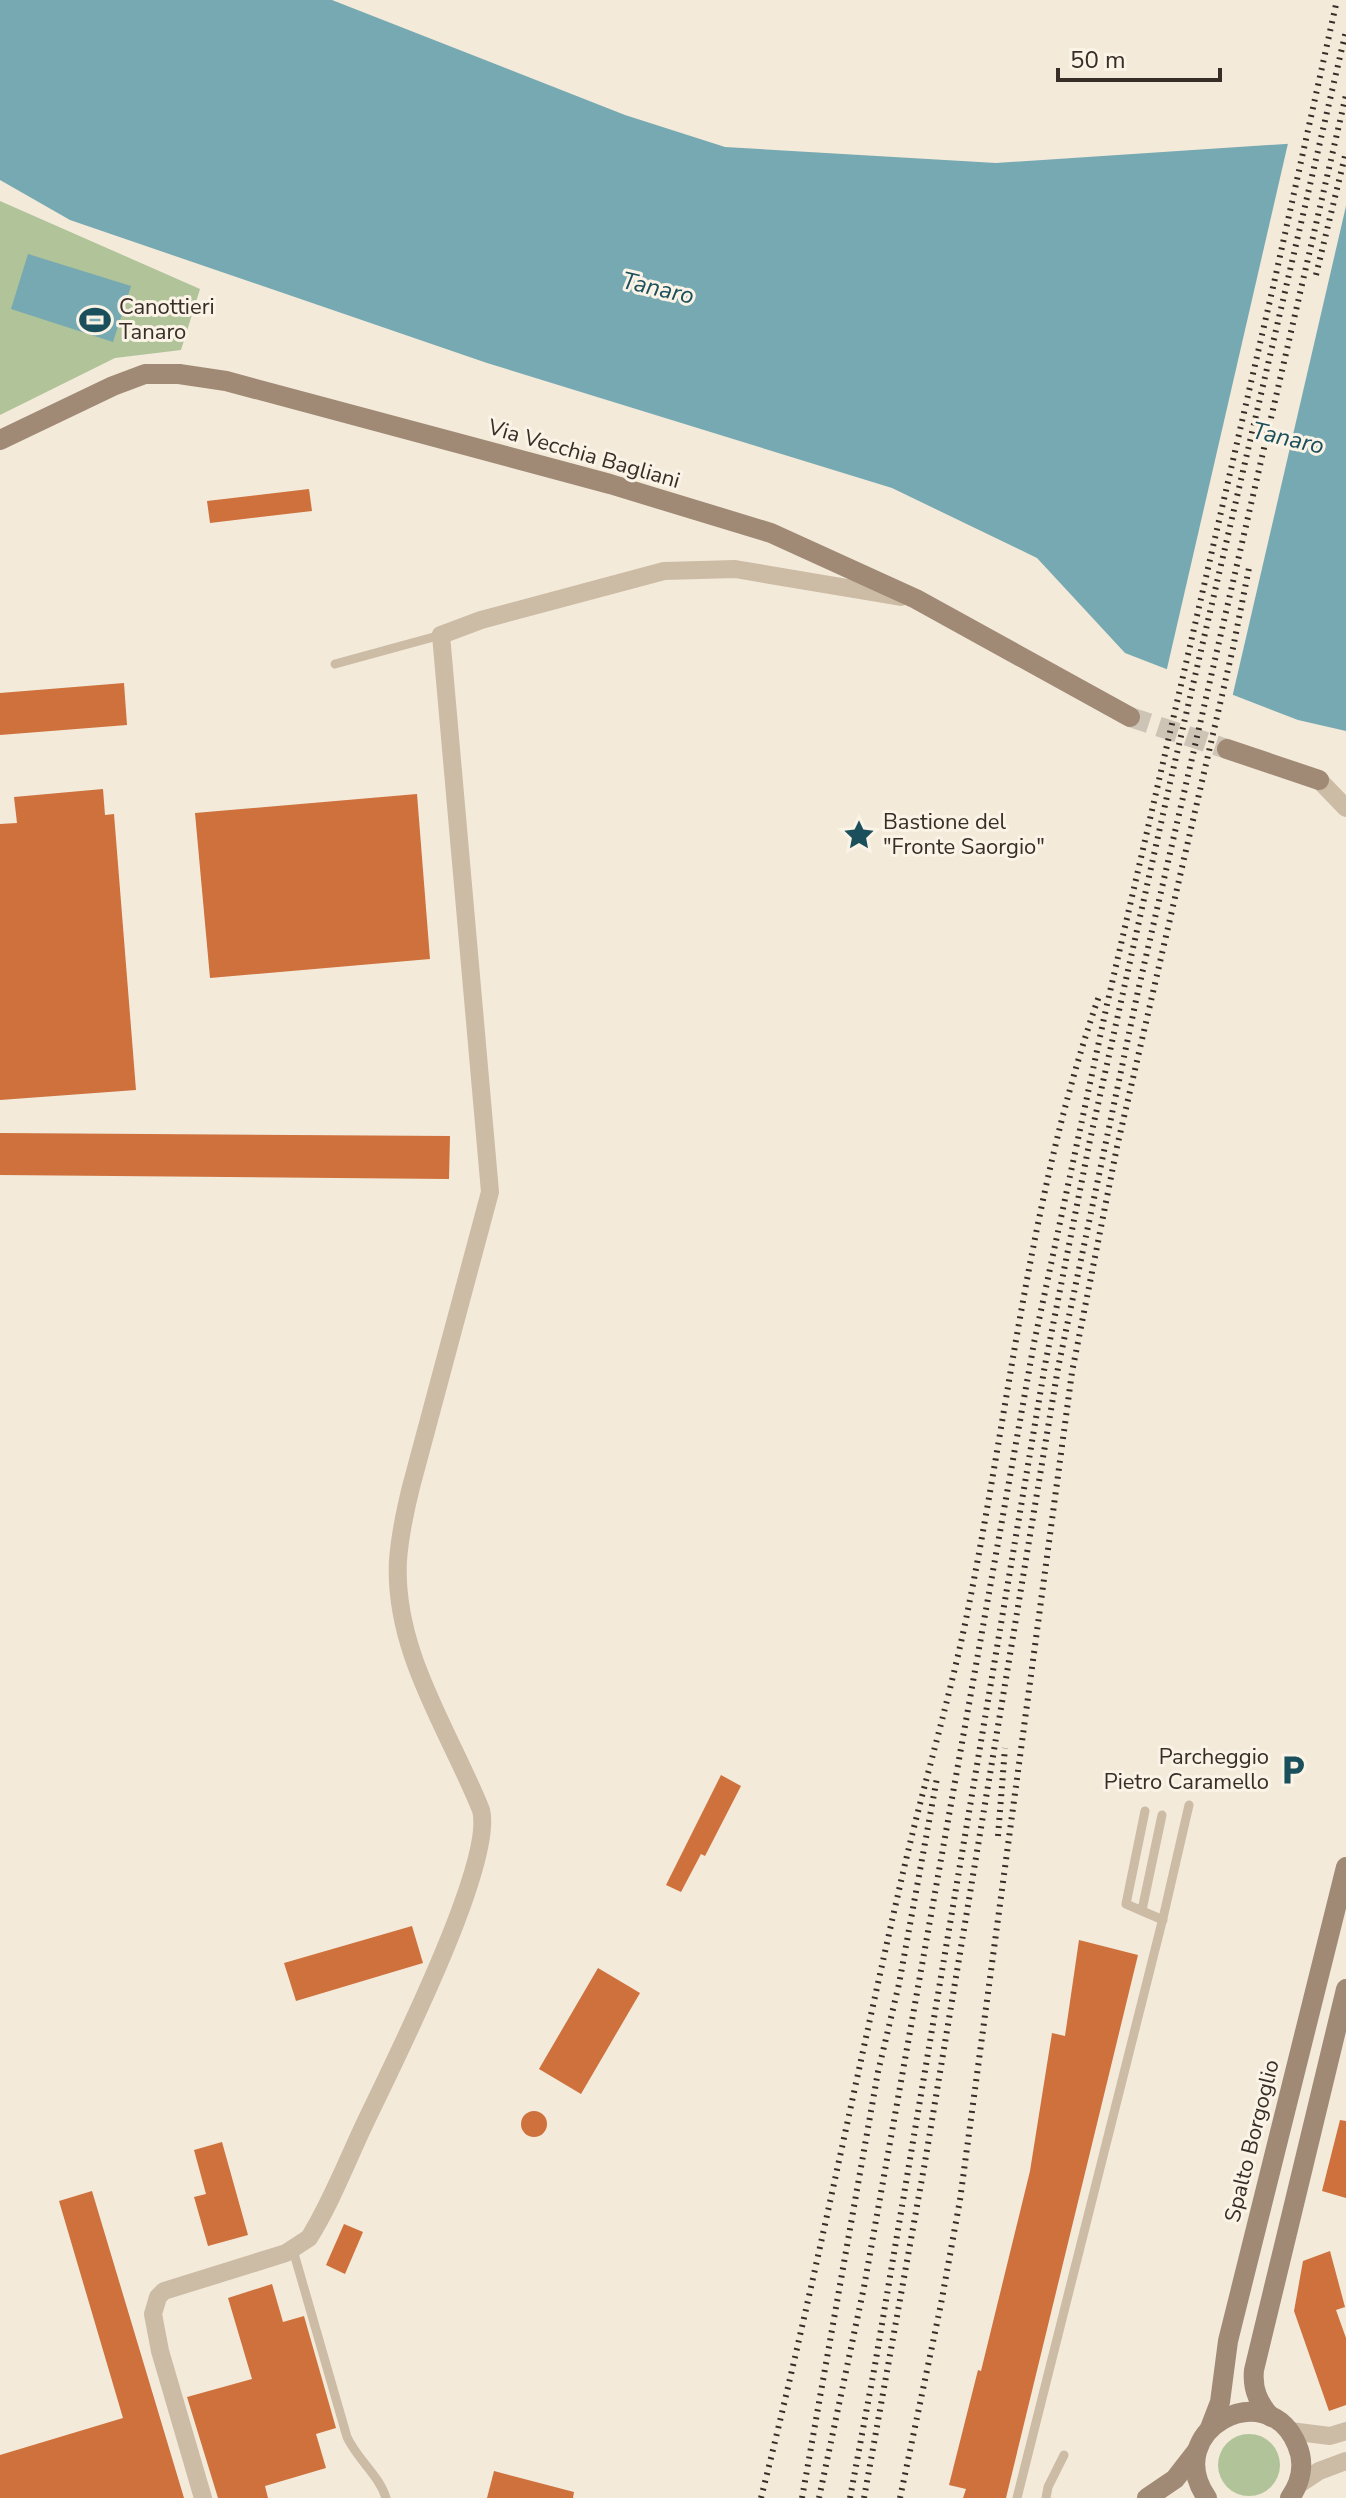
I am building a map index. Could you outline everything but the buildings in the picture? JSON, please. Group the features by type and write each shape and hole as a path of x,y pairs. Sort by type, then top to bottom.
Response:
{"main road":[{"name":"Via Vecchia Bagliani","path":"0,440 145,374 179,374 226,381 610,484 771,533 916,599 1130,717"},
{"path":"1227,749 1319,780"},
{"name":"Spalto Borgoglio","path":"1198,2448 1220,2402 1228,2341 1346,1867"},
{"path":"1294,2491 1302,2465 1300,2453 1290,2431 1263,2409 1255,2393 1254,2370 1346,1989"},
{"path":"1210,2428 1225,2417 1242,2412 1271,2417"},
{"path":"1147,2498 1182,2472 1198,2448"},
{"path":"1198,2448 1196,2473 1207,2498"}],"street":[{"path":"203,2498 160,2351 154,2305 164,2291 293,2250 309,2238 424,1994 463,1902 481,1843 484,1822 472,1788 424,1688 409,1642 400,1599 398,1562 402,1524 411,1487 490,1192 441,635 481,620 664,571 735,569 916,599"},
{"path":"1319,780 1346,787"},
{"path":"1319,780 1346,808"},
{"path":"1290,2431 1330,2436 1346,2431"},
{"path":"1294,2491 1319,2471 1346,2461"}],"lane":[{"path":"335,664 441,635"},
{"path":"1017,2498 1163,1920 1189,1805"},
{"path":"1145,1811 1126,1904 1163,1920"},
{"path":"1142,1910 1162,1815"},
{"path":"293,2250 347,2437 386,2498"},
{"path":"1046,2498 1048,2487 1064,2455"}],"green space":[{"name":"Canottieri Tanaro","path":"0,201 200,289 181,350 115,358 0,415"},
{"path":"1249,2434 1271,2443 1280,2465 1271,2487 1249,2496 1227,2487 1218,2465 1227,2443"}],"water":[{"name":"Tanaro","path":"0,0 332,0 625,115 725,147 996,163 1346,140 1346,731 1298,720 1125,653 1037,558 892,488 487,363 70,220 0,180"},
{"path":"28,254 131,286 113,342 11,309"}],"pier":[{"path":"1346,136 1346,206 1232,698 1166,673 1289,139"}],"tunnel":[{"path":"1130,717 1227,749"}],"railway":[{"path":"819,2498 864,2287 1034,1343 1106,1009 1337,0"},
{"path":"850,2498 1045,1365 1090,1140 1346,31"},
{"path":"864,2498 925,2162 1058,1368 1138,991 1346,95"},
{"path":"1316,275 1346,152"},
{"path":"900,2498 960,2200 1072,1372 1117,1147 1250,563"},
{"path":"761,2498 905,1864 965,1624 1022,1307 1054,1150 1099,996"},
{"path":"998,1836 1005,1748"},
{"path":"802,2498 878,2072 899,1984 937,1778"}],"place":[{"name":"Canottieri Tanaro","path":"95,320"},
{"name":"Bastione del \"Fronte Saorgio\"","path":"859,835"},
{"name":"Parcheggio Pietro Caramello","path":"1293,1770"}]}
